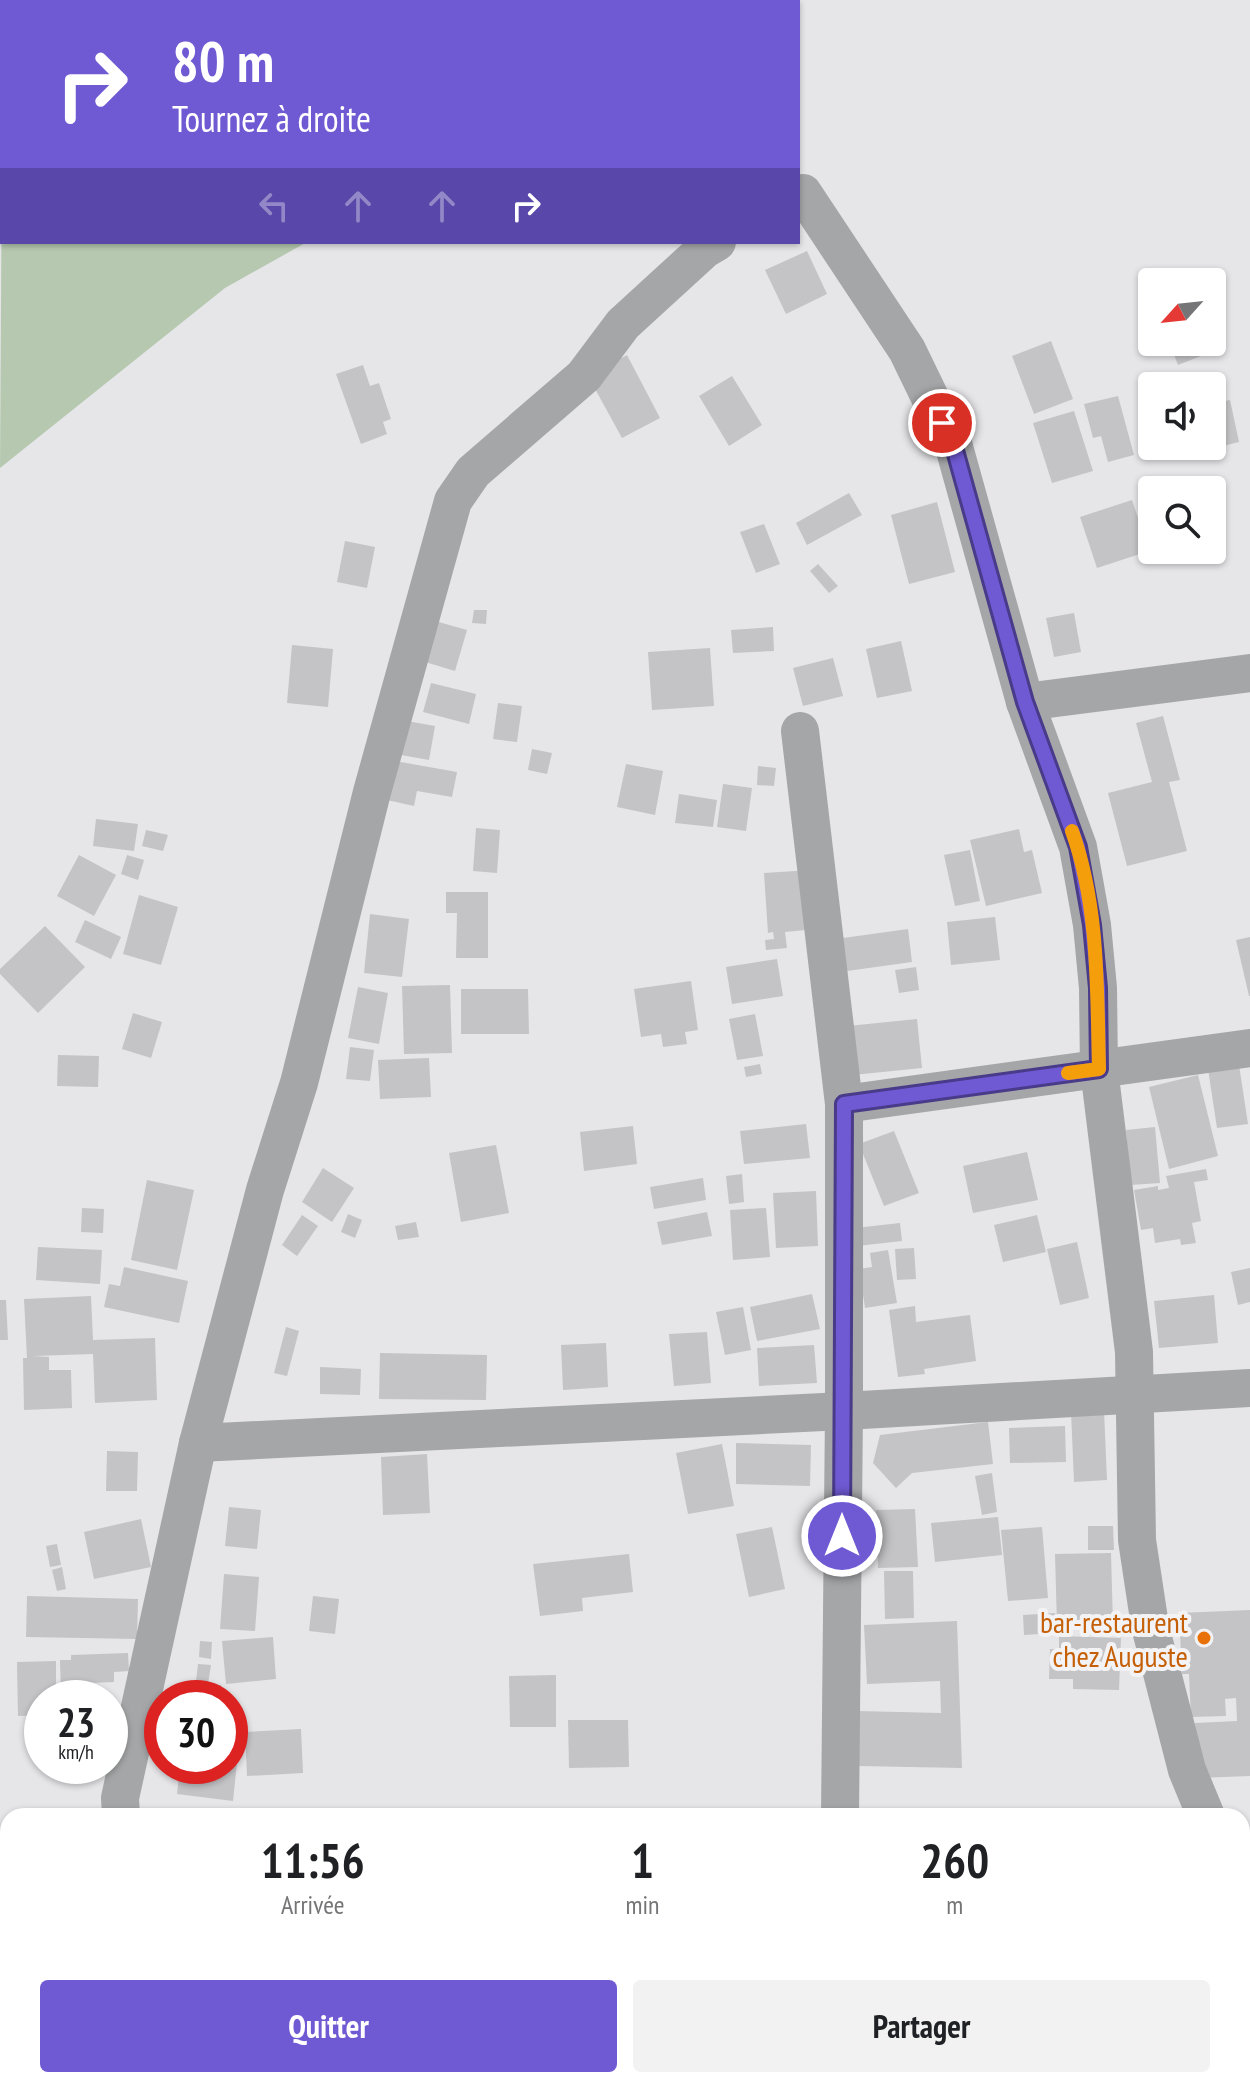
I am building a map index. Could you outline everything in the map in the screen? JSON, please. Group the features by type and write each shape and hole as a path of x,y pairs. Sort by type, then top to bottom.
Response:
{"street":[{"path":"800,194 803,193 907,350 954,447 1025,702 1078,847 1092,925 1098,988 1099,1069 1134,1352 1137,1540 1150,1626 1187,1770 1203,1808"},
{"path":"121,1808 120,1798 198,1443 265,1190 299,1083 372,792 453,501 473,472 584,376 623,324 714,244"},
{"path":"1025,702 1250,673"},
{"path":"800,731 844,1104 840,1808"},
{"path":"844,1104 1250,1048"},
{"path":"198,1443 1250,1388"}],"green space":[{"path":"1,244 303,244 225,288 0,468"}],"building":[{"path":"807,251 827,294 786,314 765,270"},
{"path":"1051,341 1073,399 1034,414 1012,356"},
{"path":"627,355 660,418 622,438 588,376"},
{"path":"1174,356 1201,356 1178,365"},
{"path":"363,365 370,386 379,383 391,419 383,422 387,434 361,444 336,374"},
{"path":"732,376 762,425 729,446 699,396"},
{"path":"1118,396 1134,455 1108,462 1101,436 1093,438 1084,404"},
{"path":"1230,400 1239,442 1226,445 1226,401"},
{"path":"1074,411 1093,471 1052,483 1033,423"},
{"path":"849,493 862,515 807,545 796,523"},
{"path":"1132,500 1138,518 1138,555 1097,568 1080,517"},
{"path":"937,502 955,572 909,584 891,515"},
{"path":"764,524 780,564 756,573 740,532"},
{"path":"345,541 375,547 367,588 337,582"},
{"path":"818,564 838,586 829,593 810,571"},
{"path":"474,610 487,610 486,624 472,623"},
{"path":"1074,613 1081,652 1054,657 1046,618"},
{"path":"435,621 467,630 455,671 422,661"},
{"path":"773,627 774,651 733,653 731,630"},
{"path":"901,641 912,691 877,698 866,649"},
{"path":"292,645 333,649 328,707 287,703"},
{"path":"710,648 714,706 652,710 648,652"},
{"path":"833,658 843,696 803,706 793,668"},
{"path":"431,683 476,694 469,724 423,712"},
{"path":"498,703 522,706 517,742 493,739"},
{"path":"1163,716 1180,780 1169,782 1187,851 1127,866 1108,793 1152,782 1136,723"},
{"path":"407,721 435,726 429,760 401,755"},
{"path":"532,749 552,753 547,774 528,770"},
{"path":"395,761 457,772 452,797 417,791 414,806 387,800"},
{"path":"626,764 663,771 655,815 617,807"},
{"path":"758,766 776,768 774,786 757,785"},
{"path":"723,784 752,788 746,831 717,827"},
{"path":"679,794 717,800 713,827 675,823"},
{"path":"96,819 138,824 134,851 93,846"},
{"path":"476,828 500,830 497,873 473,871"},
{"path":"1019,829 1024,852 1032,850 1042,893 986,906 970,840"},
{"path":"146,830 168,835 163,851 142,846"},
{"path":"970,850 980,901 955,906 944,855"},
{"path":"79,855 116,875 94,916 57,896"},
{"path":"127,855 144,860 138,880 121,874"},
{"path":"811,870 815,929 785,932 787,948 766,950 765,940 774,939 773,932 768,933 764,873"},
{"path":"446,892 488,892 488,958 456,958 457,913 446,913"},
{"path":"139,895 178,907 161,965 123,954"},
{"path":"370,914 409,919 402,977 364,973"},
{"path":"995,917 1000,960 951,965 947,922"},
{"path":"85,920 121,937 111,959 75,942"},
{"path":"45,926 85,967 38,1013 0,974 0,969"},
{"path":"908,929 912,962 847,971 843,938"},
{"path":"1250,937 1250,996 1249,996 1236,940"},
{"path":"777,959 783,996 732,1004 726,967"},
{"path":"916,967 919,990 899,993 895,970"},
{"path":"691,981 698,1030 685,1032 687,1044 663,1047 661,1034 641,1037 634,989"},
{"path":"450,985 452,1053 404,1054 402,986"},
{"path":"358,987 388,993 379,1044 348,1038"},
{"path":"461,989 528,989 529,1034 461,1034"},
{"path":"133,1013 162,1022 151,1058 122,1049"},
{"path":"755,1014 763,1056 737,1060 729,1019"},
{"path":"917,1019 922,1068 853,1075 848,1026"},
{"path":"350,1047 374,1050 370,1081 346,1079"},
{"path":"58,1055 99,1056 98,1087 57,1086"},
{"path":"429,1058 431,1097 380,1099 378,1060"},
{"path":"760,1064 762,1074 746,1077 744,1067"},
{"path":"1239,1065 1248,1124 1217,1128 1208,1069"},
{"path":"1198,1075 1218,1156 1169,1169 1149,1087"},
{"path":"806,1124 810,1158 744,1164 740,1131"},
{"path":"633,1126 637,1164 584,1171 580,1132"},
{"path":"1155,1127 1160,1183 1130,1185 1126,1130"},
{"path":"894,1131 919,1193 884,1206 859,1144"},
{"path":"496,1145 509,1213 461,1222 449,1153"},
{"path":"1027,1152 1038,1200 973,1213 963,1166"},
{"path":"323,1168 354,1188 332,1222 302,1202"},
{"path":"1206,1169 1208,1180 1194,1182 1201,1221 1192,1223 1196,1243 1181,1245 1180,1239 1155,1243 1153,1228 1141,1230 1134,1190 1158,1186 1158,1190 1169,1188 1166,1176"},
{"path":"742,1174 744,1202 729,1204 726,1176"},
{"path":"703,1178 706,1200 654,1209 650,1187"},
{"path":"147,1180 194,1190 177,1270 131,1260"},
{"path":"816,1191 818,1246 776,1248 773,1193"},
{"path":"82,1208 104,1209 103,1233 81,1232"},
{"path":"766,1208 770,1257 733,1260 730,1210"},
{"path":"707,1212 712,1236 662,1245 657,1222"},
{"path":"348,1214 362,1220 355,1238 341,1232"},
{"path":"302,1215 318,1226 297,1256 282,1245"},
{"path":"1037,1215 1046,1252 1003,1262 994,1225"},
{"path":"416,1222 419,1237 398,1240 395,1226"},
{"path":"900,1223 902,1241 857,1246 855,1228"},
{"path":"1077,1242 1089,1298 1060,1305 1047,1249"},
{"path":"38,1247 102,1250 100,1284 36,1280"},
{"path":"914,1248 916,1279 897,1280 895,1249"},
{"path":"888,1250 897,1303 865,1308 859,1269 872,1267 870,1253"},
{"path":"124,1267 188,1281 179,1323 104,1307 109,1284 120,1286"},
{"path":"1250,1268 1250,1302 1238,1305 1231,1272"},
{"path":"812,1294 820,1329 757,1341 750,1307"},
{"path":"1214,1295 1218,1343 1159,1348 1154,1301"},
{"path":"91,1296 93,1340 155,1338 157,1400 95,1403 93,1354 33,1356 49,1357 49,1370 71,1370 72,1408 24,1410 23,1358 27,1358 24,1299"},
{"path":"0,1300 6,1300 8,1340 0,1340"},
{"path":"915,1306 916,1322 970,1315 976,1361 924,1369 925,1374 898,1377 889,1310"},
{"path":"743,1307 751,1350 725,1355 716,1312"},
{"path":"286,1327 299,1331 287,1376 274,1373"},
{"path":"707,1332 711,1383 674,1386 669,1334"},
{"path":"606,1343 608,1387 563,1390 561,1345"},
{"path":"814,1345 817,1383 759,1386 757,1348"},
{"path":"380,1353 487,1355 486,1400 379,1399"},
{"path":"320,1367 361,1369 360,1395 320,1394"},
{"path":"1104,1410 1107,1480 1074,1482 1071,1411"},
{"path":"988,1422 993,1464 912,1473 896,1488 873,1463 880,1435"},
{"path":"1065,1426 1066,1462 1010,1463 1009,1428"},
{"path":"736,1443 811,1445 810,1486 736,1484"},
{"path":"722,1444 734,1506 688,1514 676,1453"},
{"path":"107,1451 138,1452 137,1491 106,1491"},
{"path":"427,1454 430,1513 383,1515 381,1457"},
{"path":"992,1473 997,1512 982,1515 975,1476"},
{"path":"229,1507 261,1510 257,1549 225,1546"},
{"path":"915,1509 918,1567 878,1568 876,1510"},
{"path":"998,1517 1002,1555 935,1562 931,1523"},
{"path":"141,1519 151,1567 94,1579 84,1532"},
{"path":"1088,1526 1113,1526 1114,1550 1088,1550"},
{"path":"772,1527 785,1589 749,1597 736,1534"},
{"path":"1042,1527 1048,1598 1008,1601 1001,1530"},
{"path":"57,1544 61,1565 50,1567 46,1546"},
{"path":"1111,1553 1113,1625 1057,1626 1055,1554"},
{"path":"629,1554 633,1592 582,1598 583,1611 540,1616 533,1564"},
{"path":"62,1567 66,1589 57,1591 52,1570"},
{"path":"884,1571 913,1571 914,1618 885,1619"},
{"path":"224,1574 259,1577 255,1631 220,1629"},
{"path":"27,1596 138,1599 137,1639 26,1637"},
{"path":"313,1596 339,1599 335,1634 309,1631"},
{"path":"1250,1610 1250,1776 1198,1778 1195,1723 1237,1721 1236,1698 1225,1699 1226,1716 1191,1717 1189,1674 1182,1674 1179,1613"},
{"path":"1055,1613 1056,1633 1024,1635 1023,1615"},
{"path":"957,1621 962,1768 857,1766 857,1711 941,1713 940,1681 867,1684 864,1625"},
{"path":"1059,1636 1121,1638 1119,1690 1073,1689 1073,1679 1049,1679 1050,1649 1059,1649"},
{"path":"273,1637 276,1679 226,1680 222,1641"},
{"path":"200,1641 212,1642 211,1659 199,1657"},
{"path":"128,1653 129,1671 114,1672 114,1680 61,1680 60,1660 71,1660 71,1655"},
{"path":"56,1661 56,1680 24,1680 24,1716 18,1716 17,1662"},
{"path":"198,1664 211,1665 209,1680 196,1680"},
{"path":"556,1675 556,1727 510,1727 509,1676"},
{"path":"568,1720 628,1720 629,1767 569,1768"},
{"path":"301,1729 303,1773 248,1776 248,1732"},
{"path":"178,1784 235,1784 233,1801 177,1794"}],"slow traffic":[{"path":"1068,1073 1099,1069 1098,988 1092,925 1078,847 1072,831"}],"place":[{"name":"bar-restaurent chez Auguste","path":"1204,1638"}],"route":[{"path":"842,1536 844,1104 1099,1069 1098,988 1092,925 1078,847 1025,702 954,447 942,423"}]}
